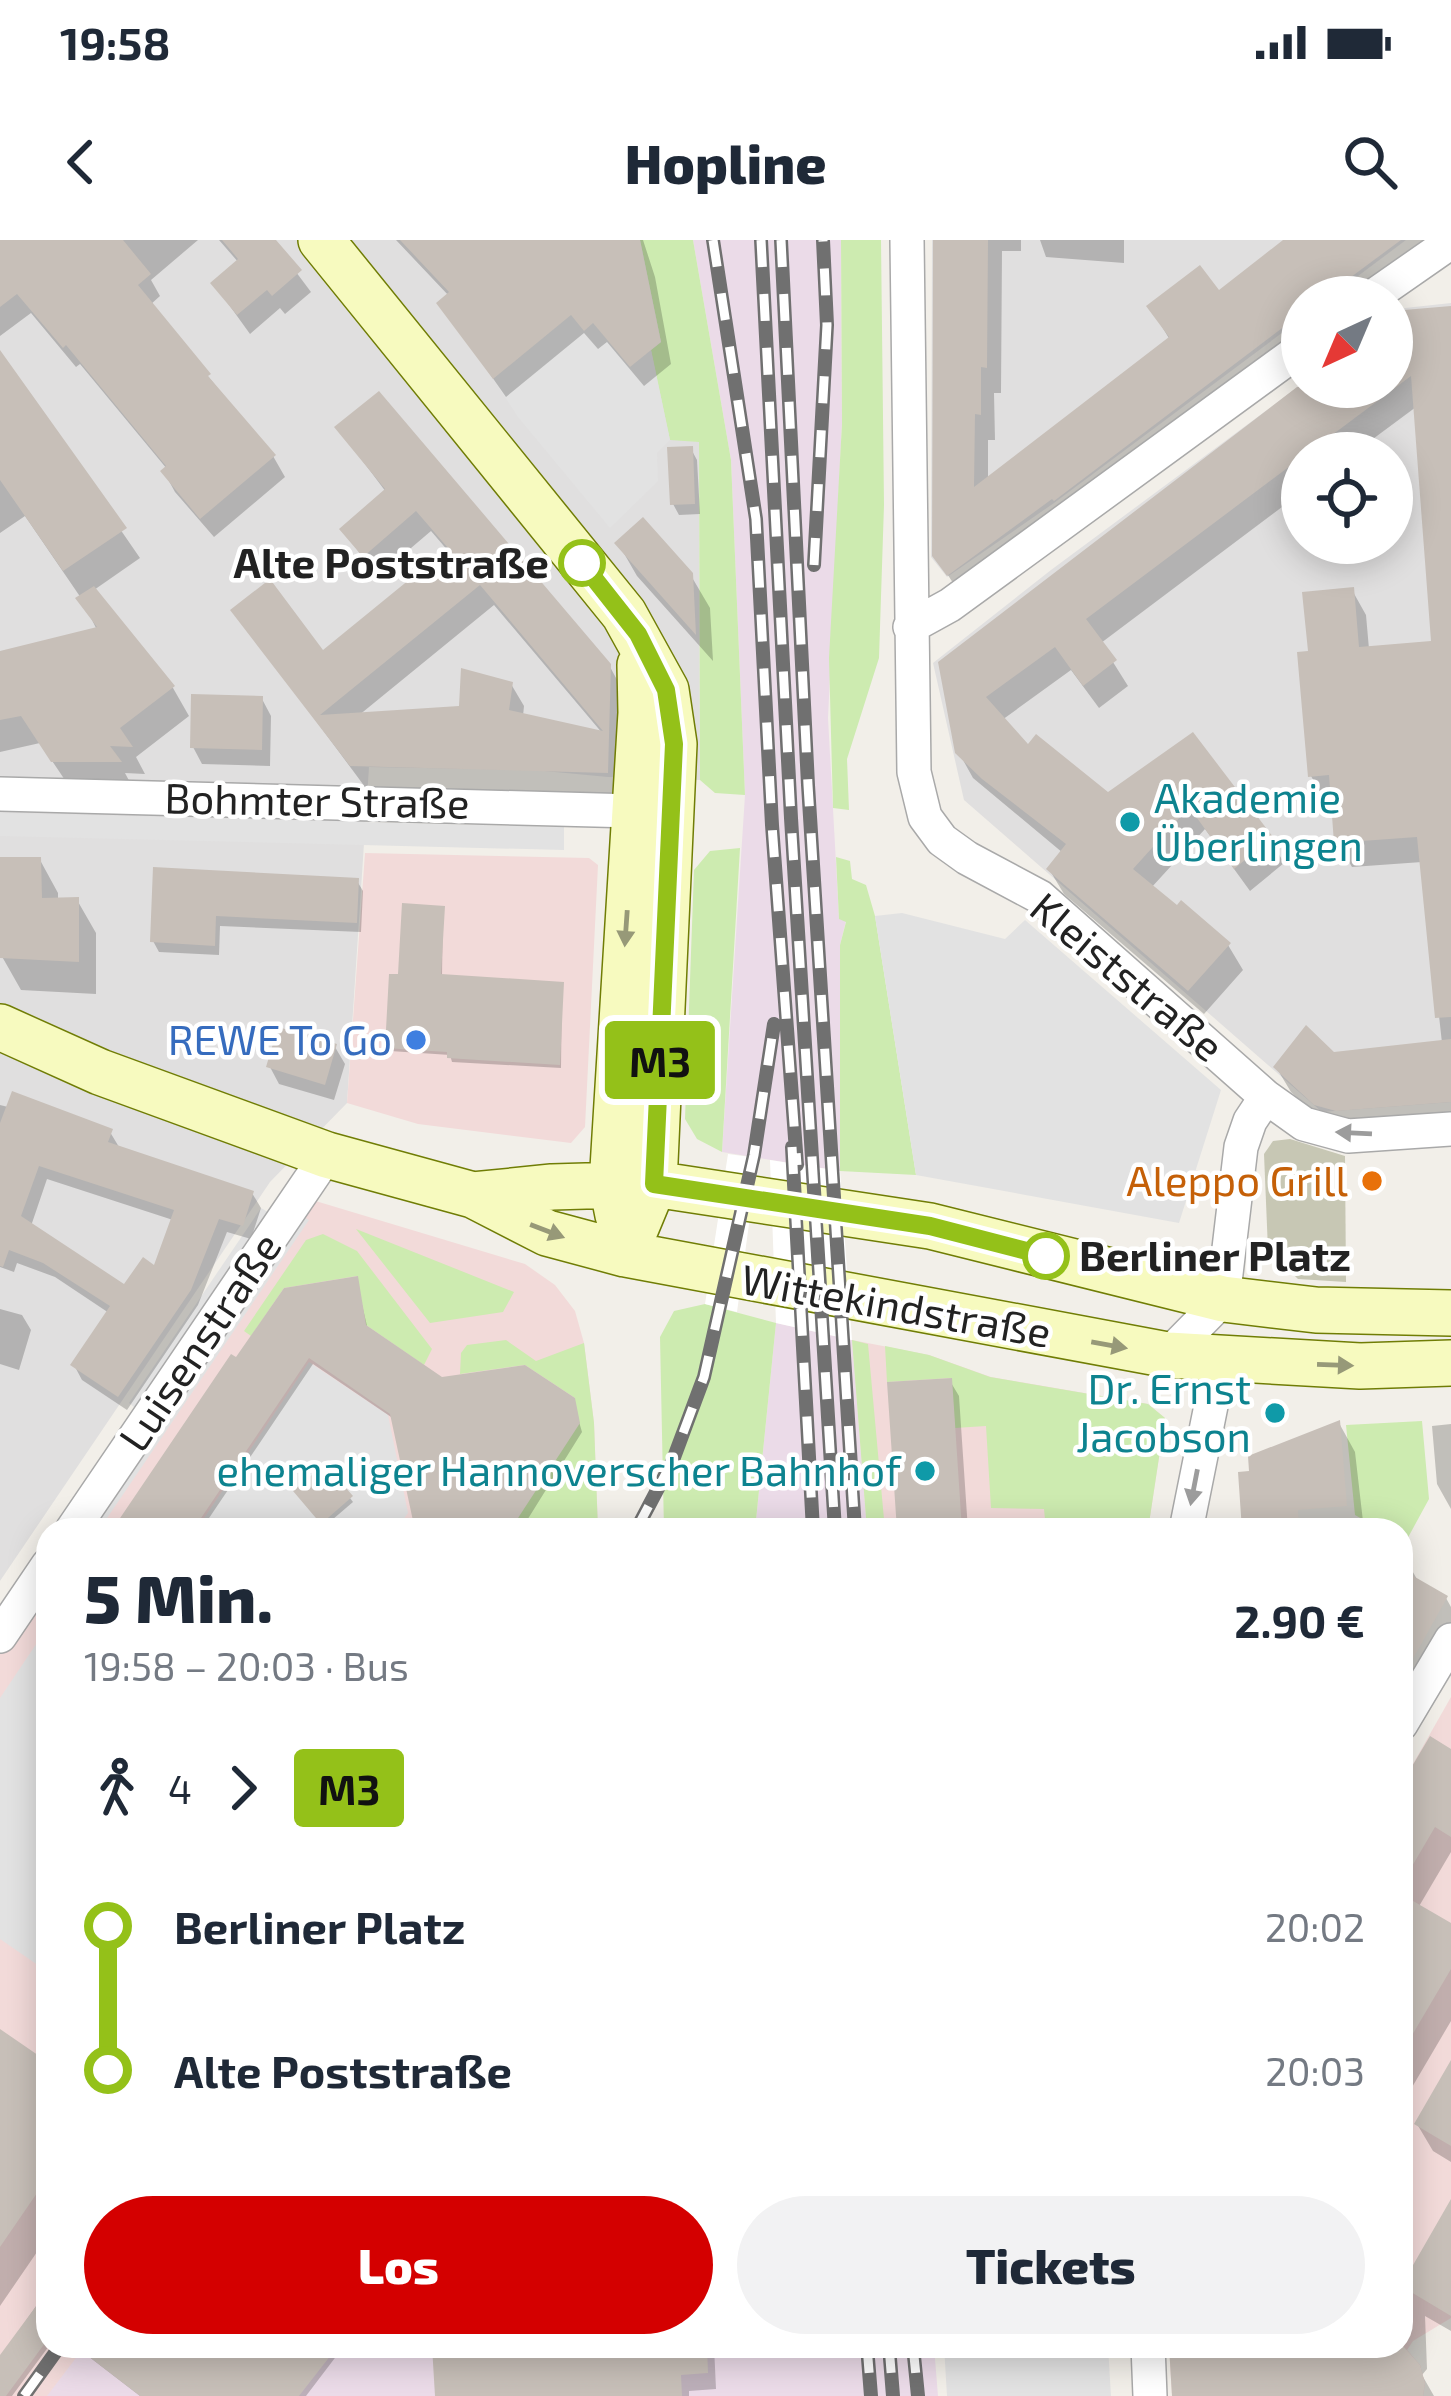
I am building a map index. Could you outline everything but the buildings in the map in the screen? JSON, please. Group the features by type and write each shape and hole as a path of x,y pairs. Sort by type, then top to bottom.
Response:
{"main road":[{"path":"0,1027 100,1072 327,1155 473,1195 547,1233 625,1254 674,744 666,690 638,634 321,240"},
{"path":"633,1184 638,634"},
{"path":"473,1195 633,1184"},
{"name":"Wittekindstraße","path":"633,1184 930,1226 1223,1299 1316,1310 1451,1312"},
{"name":"Wittekindstraße","path":"625,1254 1168,1355 1360,1366 1451,1363"}],"street":[{"name":"Kleiststraße","path":"908,240 914,772 925,818 942,840 967,858 1040,897 1304,1124 1348,1136 1451,1129"},
{"path":"1402,276 1451,242"},
{"path":"910,627 950,605 1281,363"},
{"name":"Bohmter Straße","path":"0,794 634,811"},
{"path":"1168,1355 1223,1299 1241,1147 1266,1096"},
{"name":"Luisenstraße","path":"80,1518 327,1155"},
{"path":"1188,1518 1220,1361"},
{"path":"0,1636 36,1583"},
{"path":"1413,1704 1451,1640"},
{"path":"1148,2358 1150,2396"}],"shaded area":[{"path":"0,240 640,240 661,342 652,350 699,441 700,780 369,767 347,1103 270,1182 43,1518 36,1518 36,1528 0,1581"},
{"path":"693,240 841,240 842,423 828,718 839,918 846,921 840,945 840,1171 722,1152 745,795 731,460"},
{"path":"932,240 1406,240 1358,276 1281,276 1281,334 947,577 931,557"},
{"path":"1451,303 1451,1102 1322,1112 964,800 933,663 1281,400 1281,408 1413,408 1413,307"},
{"path":"571,315 584,330 593,323 630,367 651,350 670,440 657,453 658,481 610,528 518,417 493,379"},
{"path":"0,813 564,827 564,850 0,836"},
{"path":"365,853 589,858 598,865 585,1127 571,1143 418,1124 347,1103"},
{"name":"Berliner Platz","path":"902,913 1005,939 1025,920 1221,1090 1179,1223 916,1175 875,916"},
{"path":"1290,1139 1345,1156 1346,1282 1298,1279 1268,1250 1264,1154 1273,1141"},
{"path":"299,1196 525,1264 555,1285 575,1311 594,1423 598,1518 80,1518"},
{"path":"261,1208 268,1212 135,1408 129,1403"},
{"path":"302,1216 309,1220 107,1518 97,1518"},
{"path":"776,1323 852,1340 866,1518 756,1518"},
{"path":"852,1340 929,1355 991,1377 1148,1404 1165,1418 1150,1518 866,1518"},
{"path":"309,1362 388,1415 408,1513 404,1518 204,1518"},
{"path":"36,1583 36,2358 755,2358 759,2396 0,2396 0,1636"},
{"path":"36,1644 36,1964 0,1939 0,1698"},
{"path":"1451,1697 1451,2318 1413,2341 1413,1764"},
{"path":"1413,2357 1425,2383 1423,2396 1172,2396 1170,2358"},
{"path":"76,2358 935,2358 938,2396 47,2396"},
{"path":"945,2358 1109,2358 1111,2396 947,2396"}],"green space":[{"path":"640,240 693,240 731,460 745,795 715,793 700,780 699,442 670,440 651,350 661,342"},
{"path":"841,240 881,240 884,505 879,658 847,759 849,810 833,808 829,658 842,424"},
{"path":"740,848 722,1152 697,1139 685,1119 694,870 710,851"},
{"path":"836,857 850,861 852,879 866,885 875,916 916,1175 840,1171 840,945 846,922 839,919"},
{"path":"356,1229 514,1292 503,1312 430,1323"},
{"path":"323,1234 357,1251 432,1349 424,1365 366,1325 357,1276 284,1288 251,1336 244,1331 306,1240"},
{"path":"705,1304 776,1323 756,1518 664,1518 660,1337 674,1311"},
{"path":"506,1340 536,1361 584,1343 594,1423 598,1518 518,1518 575,1398 525,1365 460,1374 461,1353 467,1345"},
{"path":"852,1340 868,1344 884,1518 866,1518"},
{"path":"885,1346 929,1355 990,1377 1148,1404 1165,1418 1150,1518 1045,1518 1044,1509 991,1508 986,1426 955,1428 951,1378 887,1382"},
{"path":"1422,1421 1429,1499 1413,1528 1413,1518 1355,1515 1346,1425"}],"pier":[{"path":"728,1154 758,1158 737,1312 705,1304"},
{"path":"770,1160 840,1171 852,1340 776,1323"}],"railway":[{"path":"713,240 756,519 797,1165"},
{"path":"761,240 834,1518"},
{"path":"781,240 808,785 854,1518"},
{"path":"814,565 827,325 823,240"},
{"path":"642,1518 673,1460 704,1377 754,1155 774,1024"},
{"path":"792,1147 812,1518"},
{"path":"24,2396 51,2358"},
{"path":"868,2358 871,2396"},
{"path":"890,2358 893,2396"},
{"path":"914,2358 918,2396"}],"bus line":[{"name":"M3","path":"582,563 638,634 666,690 674,744 654,1184 930,1226 1046,1256"}],"place":[{"name":"Alte Poststraße","path":"582,563"},
{"name":"Akademie Überlingen","path":"1130,822"},
{"name":"REWE To Go","path":"416,1040"},
{"name":"Aleppo Grill","path":"1372,1181"},
{"name":"Berliner Platz","path":"1046,1256"},
{"name":"Dr. Ernst Jacobson","path":"1275,1413"},
{"name":"ehemaliger Hannoverscher Bahnhof","path":"925,1471"}]}
